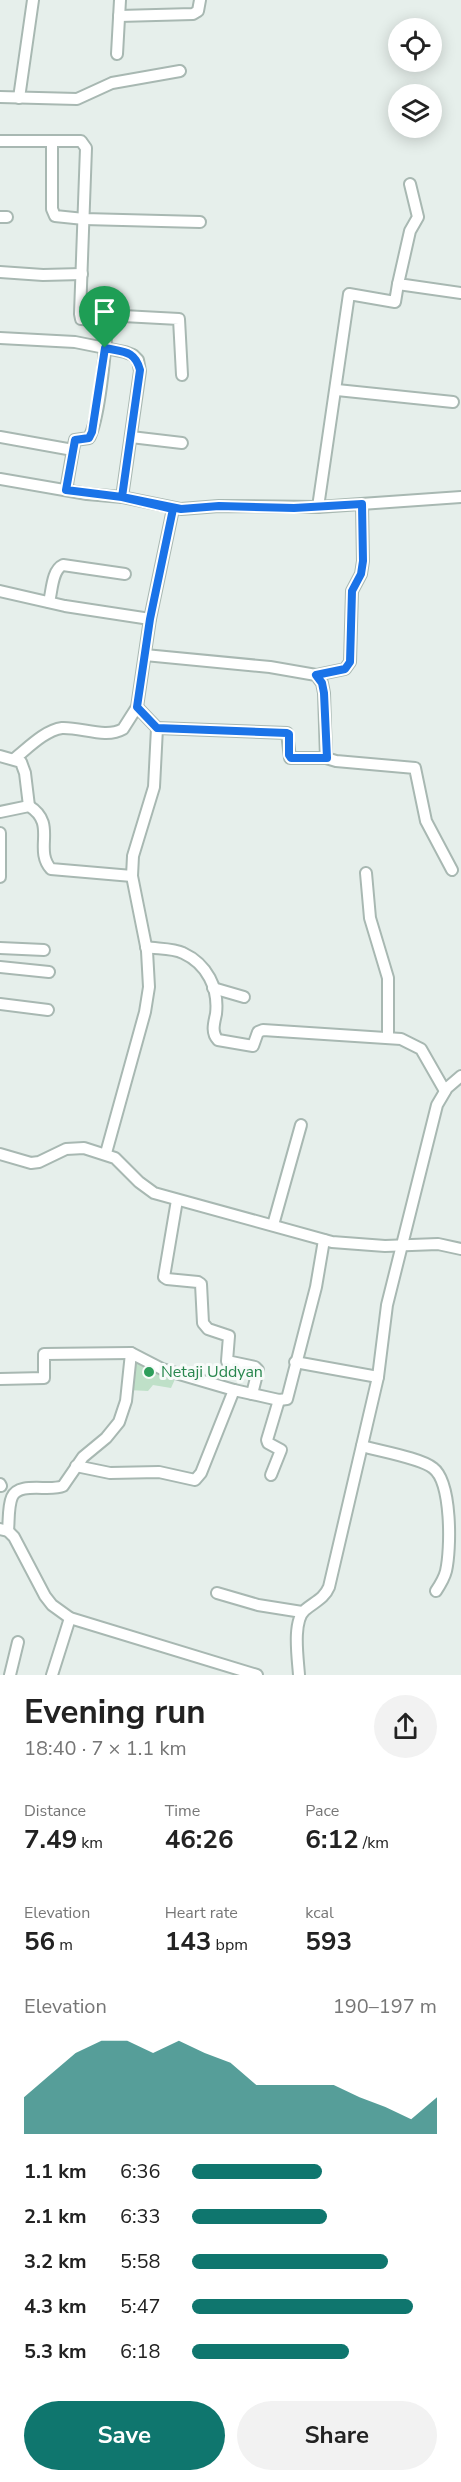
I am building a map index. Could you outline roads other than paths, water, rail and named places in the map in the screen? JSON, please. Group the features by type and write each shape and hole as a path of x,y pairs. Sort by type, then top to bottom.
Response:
{"street":[{"path":"19,98 33,0"},
{"path":"117,54 120,0"},
{"path":"119,16 194,14 198,11 200,0"},
{"path":"0,97 77,99 112,83 180,71"},
{"path":"0,141 81,141 86,148 81,319 106,322 123,316 179,319 182,375"},
{"path":"52,141 53,214 58,218 200,222"},
{"path":"318,507 350,294 395,302 407,240 418,217 410,184"},
{"path":"0,272 43,275 82,274"},
{"path":"398,284 461,293"},
{"path":"66,490 75,440 89,438 92,432 105,348 106,322"},
{"path":"0,339 75,342 133,355 138,360 140,370 122,497"},
{"path":"337,390 453,402"},
{"path":"0,437 73,450"},
{"path":"130,437 182,443"},
{"path":"0,479 122,497 173,509 318,507 461,497"},
{"path":"145,656 270,667 316,675 345,669 350,662 352,591 361,574 363,561 362,504"},
{"path":"14,759 52,731 62,728 118,732 123,729 137,707 150,619 173,509"},
{"path":"49,602 56,573 63,565 125,574"},
{"path":"0,591 49,602 150,619"},
{"path":"316,675 322,683 324,693 327,758"},
{"path":"137,707 157,728 287,733 289,734 291,758 327,758 415,768 426,821 452,870"},
{"path":"106,1154 145,1012 150,975 132,876 133,856 154,787 157,728"},
{"path":"0,756 14,759 23,766 29,806"},
{"path":"0,812 29,806 40,813 44,820 45,860 51,869 132,876"},
{"path":"0,833 0,877"},
{"path":"366,873 370,918 388,978 388,1038"},
{"path":"146,947 182,952 204,966 217,1003 214,1034 218,1040 253,1046 258,1032 263,1030 410,1041 421,1049 445,1091"},
{"path":"0,948 44,950"},
{"path":"0,967 49,972"},
{"path":"213,988 244,996"},
{"path":"0,1004 48,1010"},
{"path":"299,1675 297,1633 302,1612 321,1599 329,1587 378,1377 387,1305 437,1105 445,1091 461,1076"},
{"path":"273,1225 301,1125"},
{"path":"0,1154 31,1163 39,1162 71,1148 84,1148 115,1158 146,1189 177,1200 324,1240 359,1245 438,1244 461,1249"},
{"path":"177,1200 164,1277 201,1284 203,1323 208,1329 229,1336 227,1361 255,1367 258,1370 252,1394"},
{"path":"0,1379 44,1378 45,1354 131,1353 162,1369 234,1390 279,1401 289,1398 295,1362 316,1287 324,1240"},
{"path":"131,1353 124,1411 114,1430 76,1466 66,1484 59,1488 24,1488 17,1491 12,1497 4,1530 21,1548 45,1596 52,1605 70,1618 229,1671 257,1675"},
{"path":"295,1362 378,1377"},
{"path":"76,1466 110,1473 159,1472 195,1480 201,1473 234,1390"},
{"path":"271,1475 281,1450 268,1443 267,1440 279,1401"},
{"path":"362,1446 425,1464 439,1474 446,1496 448,1550 446,1572 436,1591"},
{"path":"217,1593 258,1605 302,1612"},
{"path":"52,1675 70,1618"},
{"path":"10,1675 18,1642"}],"place":[{"name":"Netaji Uddyan","path":"149,1372"}]}
